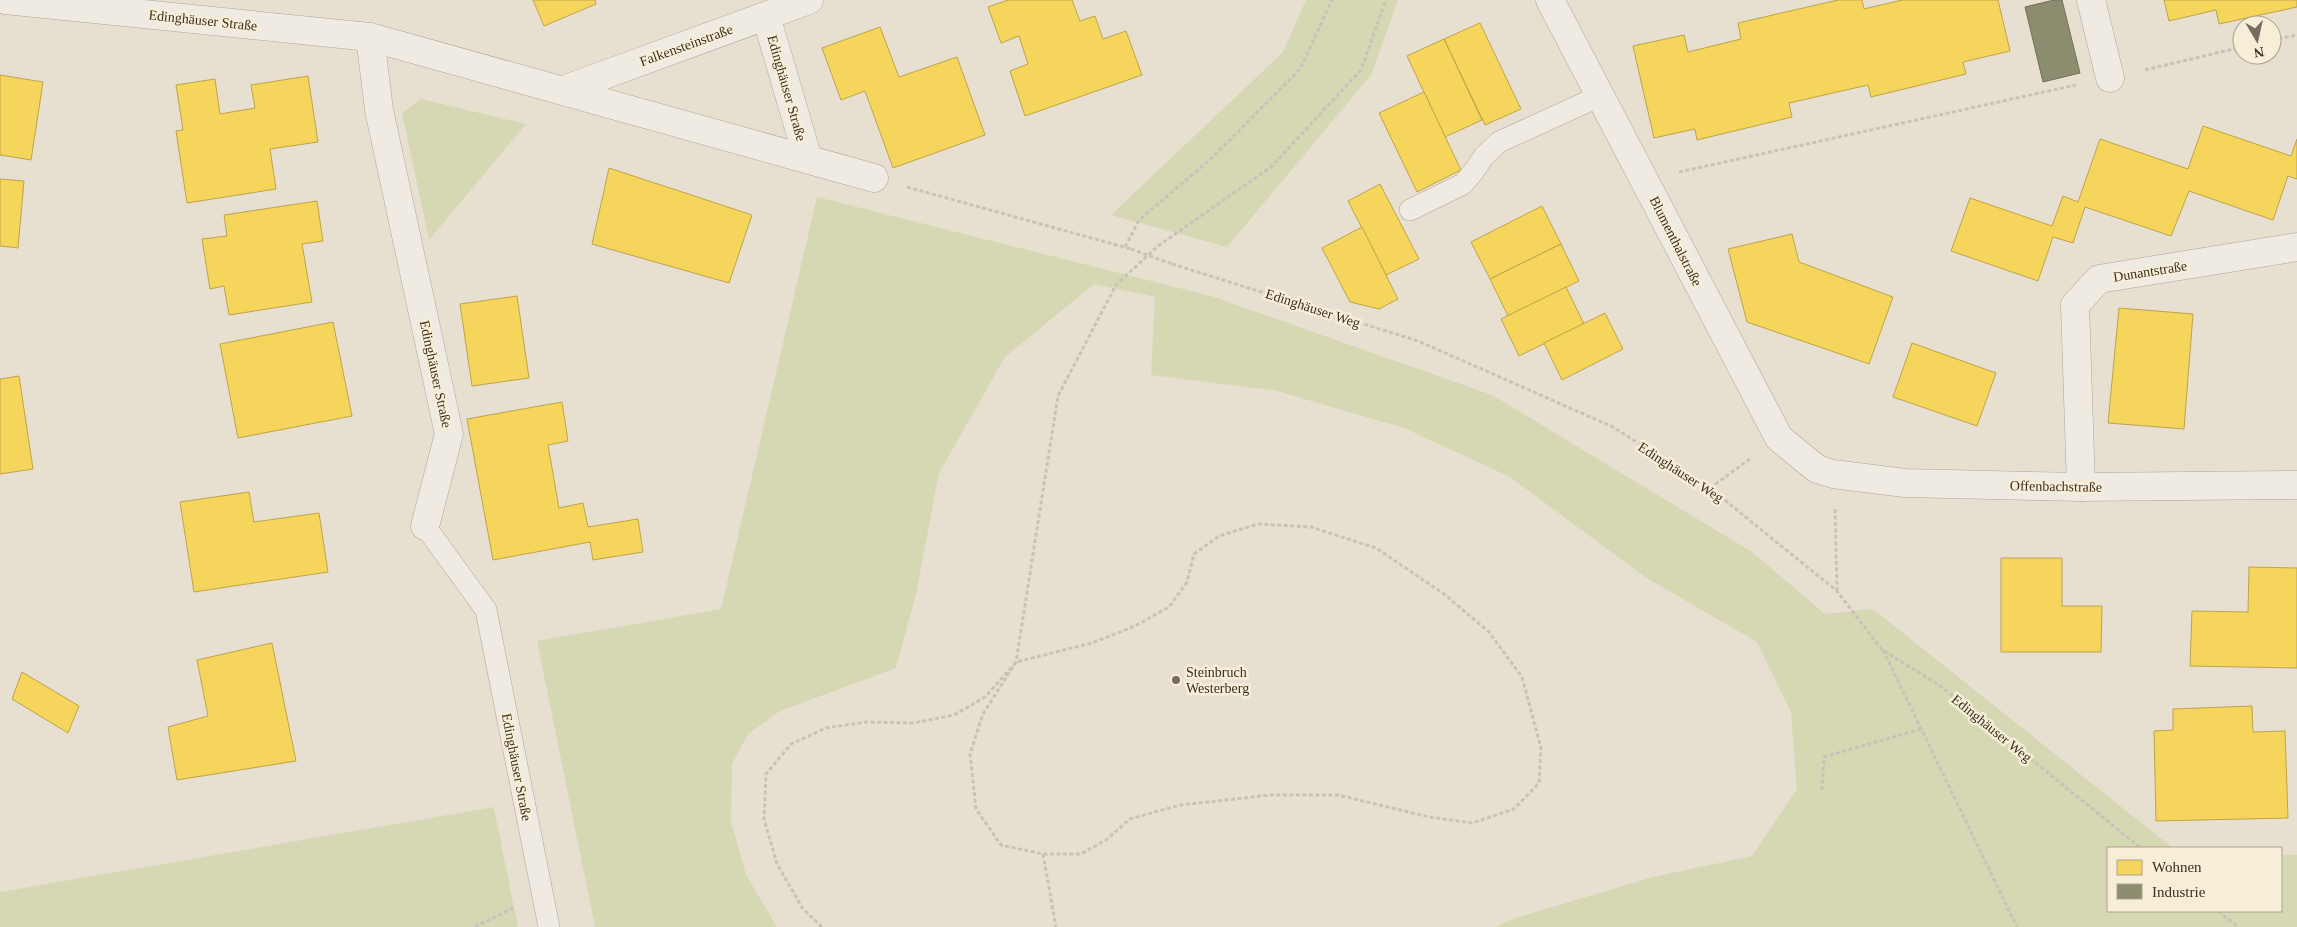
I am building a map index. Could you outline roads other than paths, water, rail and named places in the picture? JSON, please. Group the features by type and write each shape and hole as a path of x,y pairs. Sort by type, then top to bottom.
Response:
{"street":[{"name":"Edinghäuser Straße","path":"5,0 370,37 874,178"},
{"name":"Falkensteinstraße","path":"563,90 809,0"},
{"name":"Blumenthalstraße","path":"1550,0 1779,438 1825,471"},
{"path":"2092,0 2110,78"},
{"name":"Edinghäuser Straße","path":"766,16 808,159"},
{"name":"Edinghäuser Straße","path":"370,37 379,110 449,434 425,526"},
{"name":"Dunantstraße","path":"2081,487 2074,305 2099,279 2297,247"},
{"name":"Offenbachstraße","path":"1825,471 1904,484 2081,487 2297,486"}],"lane":[{"path":"1410,210 1463,184 1484,156 1499,142 1600,96"},
{"name":"Edinghäuser Straße","path":"425,526 486,610 549,927"}],"place":[{"name":"Steinbruch Westerberg","path":"1176,680"}]}
